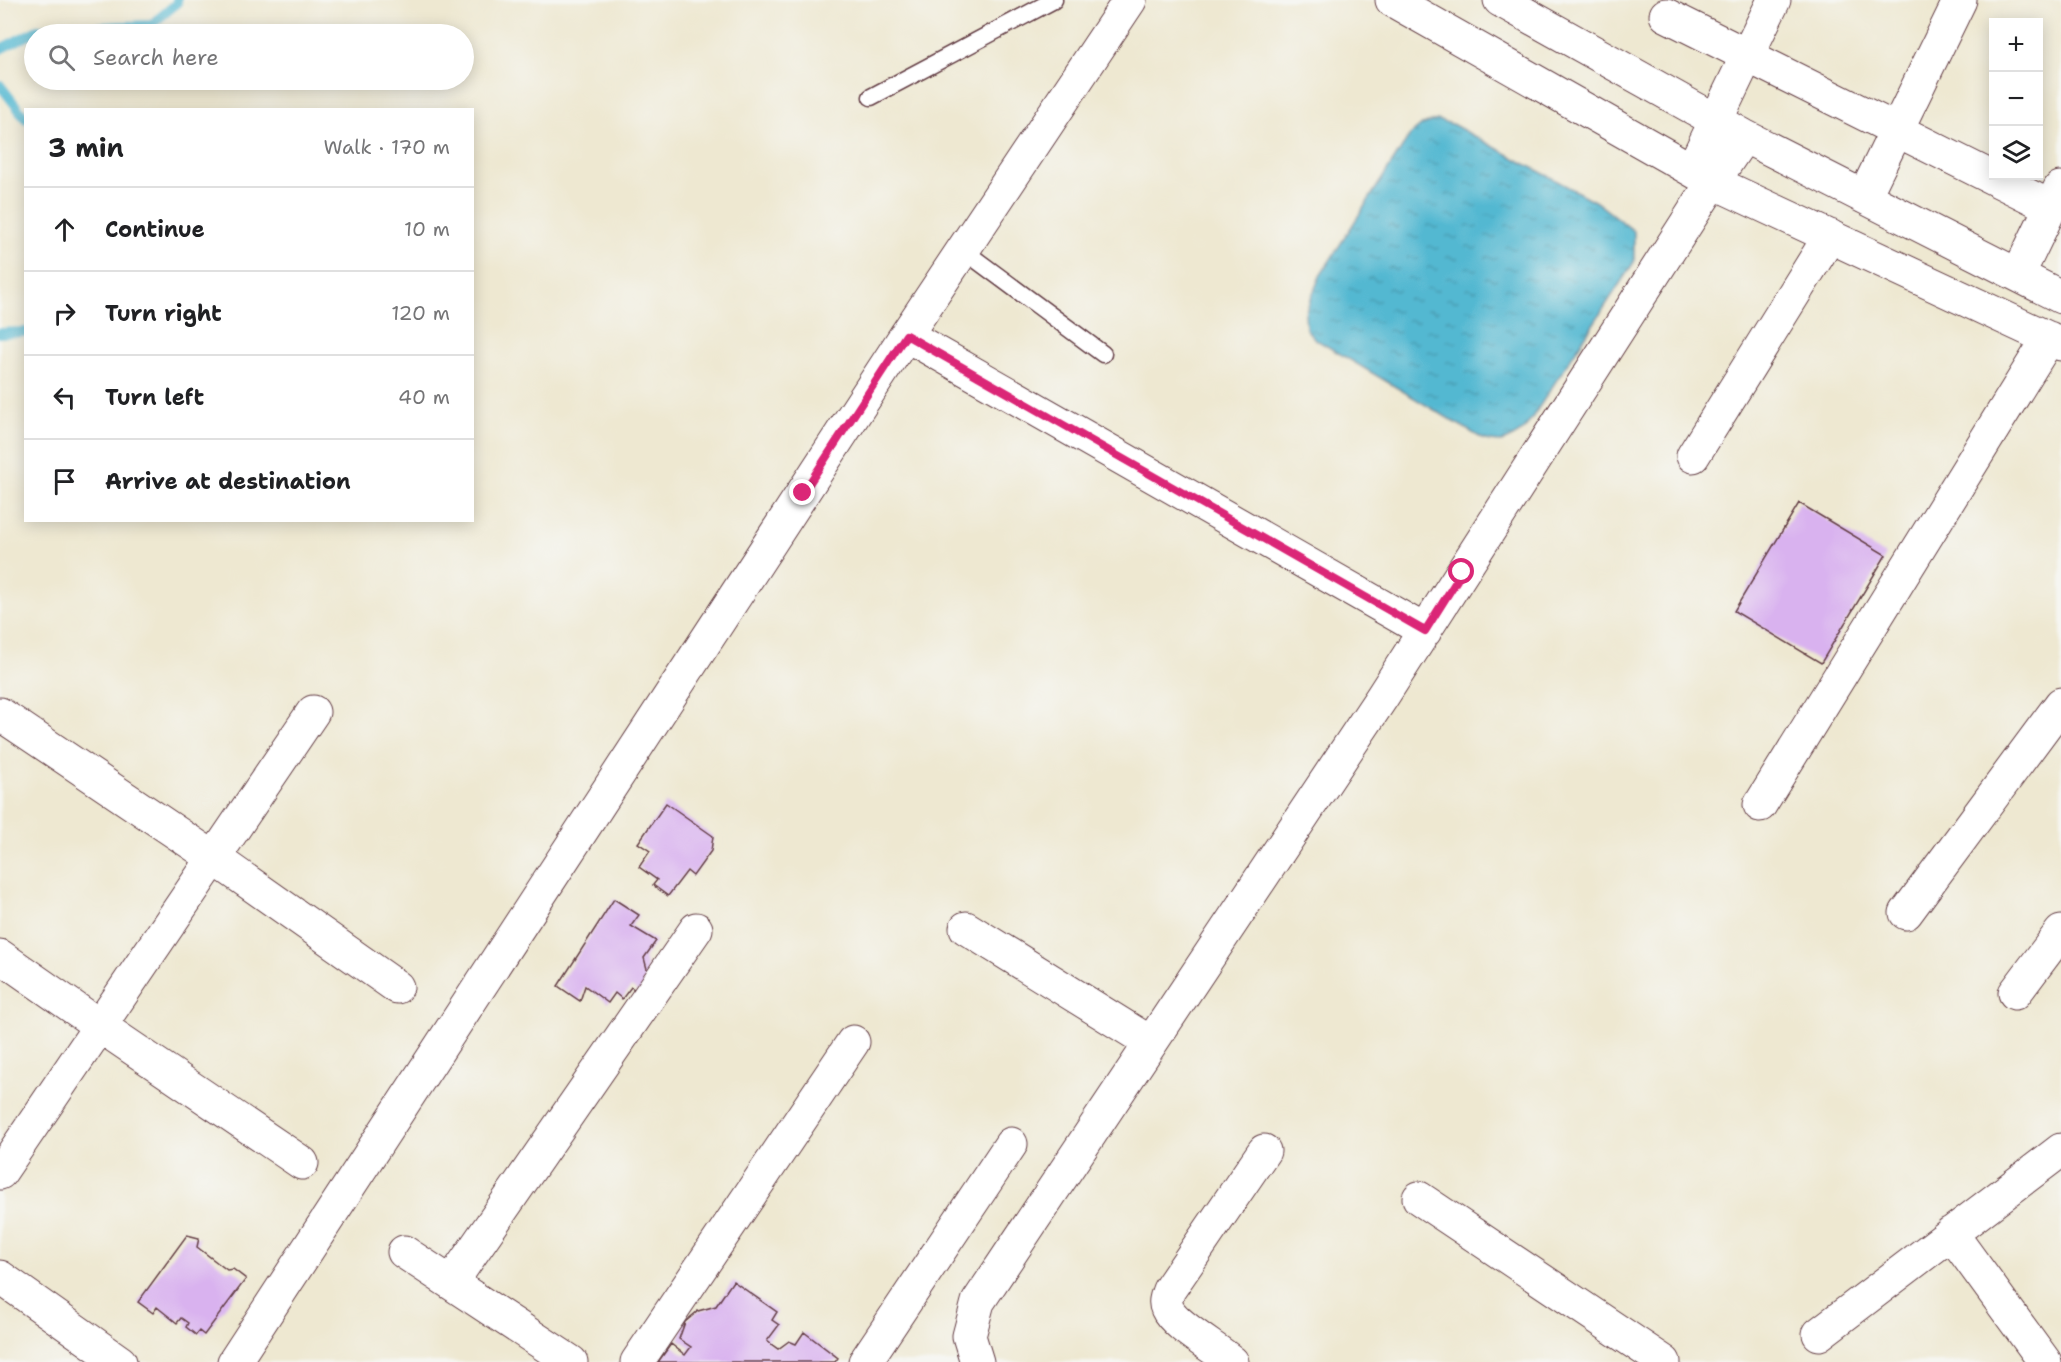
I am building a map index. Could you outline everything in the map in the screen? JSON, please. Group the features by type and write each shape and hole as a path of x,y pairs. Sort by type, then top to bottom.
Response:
{"street":[{"path":"234,1362 906,335 1130,0"},
{"path":"1392,0 1702,176 2055,341 1760,805"},
{"path":"1702,176 1716,120 1774,0"},
{"path":"1864,197 1960,0"},
{"path":"1513,3 1744,136 2061,297"},
{"path":"1666,15 1897,131 2057,198 2018,276"},
{"path":"977,1362 969,1336 978,1302 1425,631 1702,176 1744,136"},
{"path":"1693,456 1830,236"},
{"path":"906,335 1425,631"},
{"path":"1906,913 2061,704"},
{"path":"0,1173 313,712"},
{"path":"0,714 214,858 397,987"},
{"path":"966,928 1151,1042"},
{"path":"451,1283 696,929"},
{"path":"2015,993 2061,932"},
{"path":"0,956 302,1163"},
{"path":"637,1362 854,1042"},
{"path":"865,1362 1011,1144"},
{"path":"1819,1334 2061,1150"},
{"path":"1232,1362 1179,1322 1167,1309 1166,1300 1169,1290 1264,1151"},
{"path":"1419,1198 1660,1361"},
{"path":"1951,1233 2045,1362"},
{"path":"404,1252 571,1362"},
{"path":"0,1277 120,1362"}],"lane":[{"path":"870,97 1053,0"},
{"path":"963,250 1103,354"}],"water":[{"path":"1437,120 1452,124 1596,202 1634,231 1634,262 1524,430 1505,441 1495,442 1483,439 1315,339 1306,329 1305,313 1320,276 1410,135 1422,125"}],"building":[{"path":"1799,503 1886,555 1821,663 1734,611"},
{"path":"666,803 713,836 711,851 693,876 687,871 668,896 653,885 657,880 639,867 650,851 638,843"},
{"path":"614,899 639,915 631,926 656,941 644,958 653,979 641,994 631,987 622,999 615,993 608,1003 585,986 580,1001 558,986"},
{"path":"187,1235 199,1238 197,1247 227,1270 233,1269 246,1279 204,1335 199,1331 196,1335 186,1327 188,1323 181,1318 177,1323 157,1307 153,1313 138,1302"},
{"path":"733,1281 777,1312 772,1320 779,1325 767,1341 778,1349 789,1341 796,1344 804,1332 838,1358 835,1362 658,1362 671,1344 685,1355 691,1347 679,1339 685,1322 698,1311 716,1306"}],"waterway":[{"path":"152,24 177,3 177,0"},
{"path":"0,49 24,37"},
{"path":"0,85 24,116"},
{"path":"0,333 24,332"}],"route":[{"path":"803,493 906,335 1425,631 1462,572"}]}
